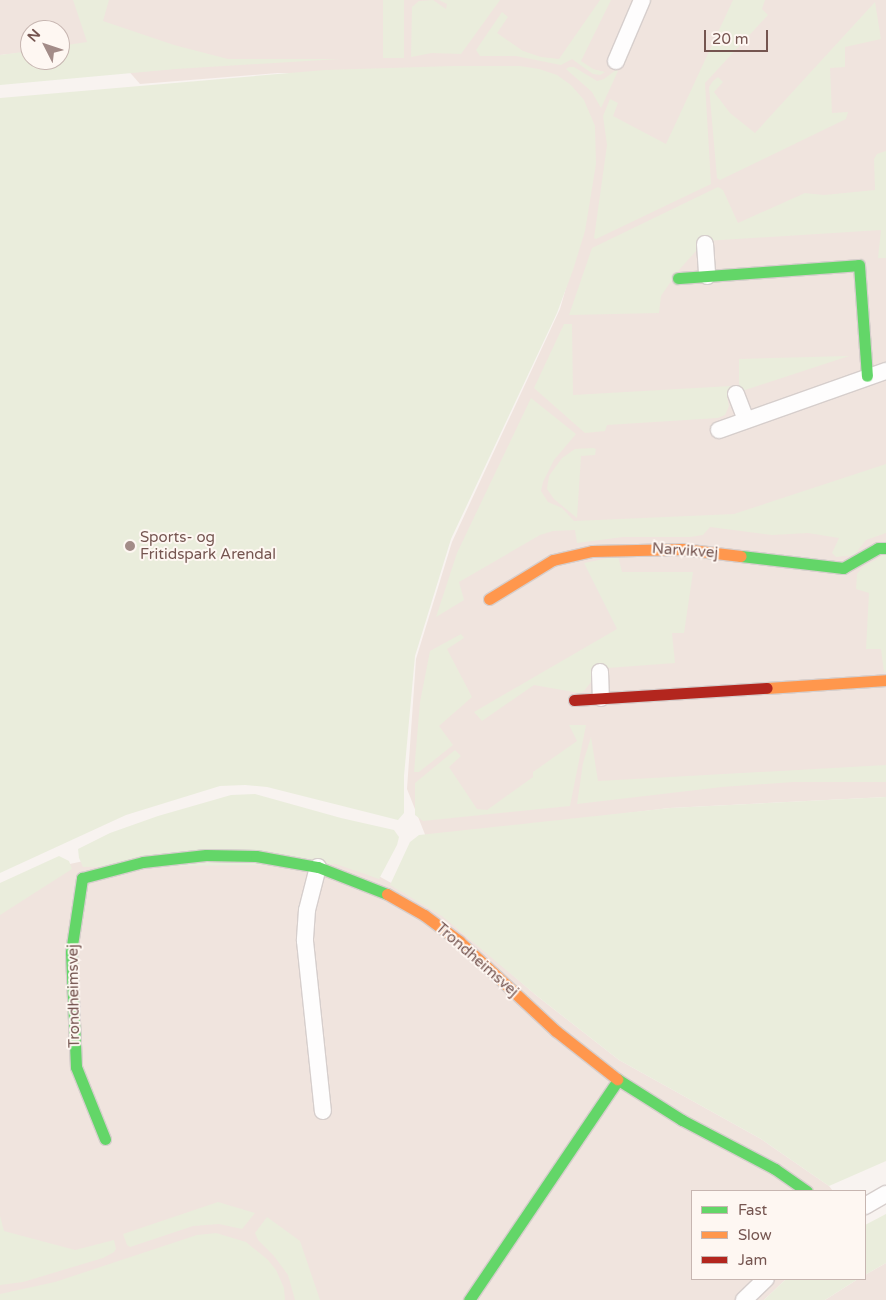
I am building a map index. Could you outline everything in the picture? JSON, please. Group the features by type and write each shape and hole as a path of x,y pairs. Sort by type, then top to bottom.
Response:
{"street":[{"path":"616,61 642,0"},
{"path":"705,244 707,276"},
{"path":"678,278 860,265 867,376"},
{"path":"719,430 867,376 886,371"},
{"path":"736,394 746,420"},
{"name":"Narvikvej","path":"489,599 553,560 592,552 682,548 843,568 878,548 886,548"},
{"path":"600,672 601,698"},
{"path":"574,700 886,680"},
{"name":"Trondheimsvej","path":"105,1139 76,1067 71,952 82,878 143,862 206,855 256,856 318,867 381,891 424,915 459,941 556,1031 618,1080 682,1120 776,1169 806,1190"},
{"path":"318,867 307,910 305,941 323,1111"},
{"path":"470,1300 618,1080"},
{"path":"866,1205 886,1194"},
{"path":"744,1300 765,1280"}],"shaded area":[{"path":"0,0 886,0 886,797 670,808 426,837 407,789 416,659 452,542 560,309 582,232 548,74 278,73 140,84 105,44 70,48 70,20 20,20 20,53 0,55"},
{"path":"197,837 357,864 431,905 537,996 619,1060 761,1139 832,1190 691,1190 691,1280 785,1280 764,1300 0,1300 0,910 65,865"},
{"path":"886,1263 886,1300 825,1300 856,1280 866,1280 866,1274"}],"green space":[{"path":"73,0 109,0 103,21 174,45 228,59 340,59 176,69 0,85 0,55 20,52 20,70 70,70 70,45 87,42"},
{"path":"383,0 404,0 404,58 383,58"},
{"path":"433,0 446,9 447,4 439,0 500,0 461,54 432,53 411,57 412,7 419,1"},
{"path":"600,0 611,0 581,61 593,69 605,72 600,75 593,74 572,59 561,65 516,56 480,56 476,50 502,12 508,17 497,33 523,51 541,57 559,59"},
{"path":"733,0 765,0 762,9 768,15 705,83 711,184 596,239 594,238 607,145 603,116 610,99 618,103 613,116 666,144"},
{"path":"875,2 881,39 845,47 845,67 830,68 832,113 848,112 846,119 720,180 717,178 709,87 713,81 718,77 723,82 714,92 730,113 755,133"},
{"path":"520,66 539,69 557,75 571,85 584,100 595,126 596,164 585,231 573,270 557,313 451,539 415,656 404,776 404,813 398,820 267,787 245,785 220,786 126,815 0,873 0,98 325,70"},
{"path":"574,67 597,81 604,79 616,70 618,71 601,108 592,92 566,69"},
{"path":"886,151 886,258 878,258 881,230 705,241 678,271 661,296 659,313 569,315 592,248 718,187 723,190 738,223 805,193 824,195 875,190 874,159 877,154"},
{"path":"564,324 572,324 573,395 731,386 727,397 729,406 725,415 718,418 607,425 605,431 585,433 534,388"},
{"path":"849,356 742,391 739,384 739,359"},
{"path":"531,398 576,434 554,460 543,482 541,491 548,502 562,508 574,521 734,514 886,464 886,533 866,540 854,555 836,557 832,553 839,538 808,533 772,535 710,527 703,535 690,537 623,537 577,543 575,530 553,531 540,535 459,582 464,600 436,617 457,553"},
{"path":"575,449 596,449 595,455 581,456 577,518 554,499 547,489 549,476 562,458"},
{"path":"886,554 886,672 884,672 881,649 866,649 869,593 856,589 857,574 863,567"},
{"path":"618,556 622,572 693,572 684,633 672,633 675,663 594,669 591,682 584,691 579,693 534,685 482,721 474,712 617,629 584,563"},
{"path":"461,634 464,638 447,649 472,697 439,726 453,745 419,772 414,772 420,702 430,651"},
{"path":"569,725 586,725 570,806 423,821 415,815 415,783 455,750 461,756 449,767 477,809 487,810 533,777 533,772 577,741"},
{"path":"591,737 598,781 886,765 886,782 794,782 722,787 577,804 583,763"},
{"path":"255,794 341,818 394,830 399,837 397,845 379,879 336,864 83,867 79,858 78,849 110,833 158,816 231,795"},
{"path":"886,797 886,1161 829,1186 761,1139 619,1060 537,996 442,916 390,885 410,842 419,835 670,808"},
{"path":"59,856 69,861 72,869 0,915 0,883"},
{"path":"218,1202 255,1213 242,1229 219,1224 193,1226 130,1247 127,1245 123,1234"},
{"path":"886,1214 886,1263 866,1274 866,1224"},
{"path":"0,1216 4,1231 75,1250 114,1240 116,1249 103,1258 23,1282 0,1285"},
{"path":"267,1217 300,1241 320,1300 295,1300 288,1275 274,1256 258,1240 255,1233"},
{"path":"216,1233 246,1242 268,1260 276,1270 284,1288 285,1300 0,1300 0,1294 55,1282 197,1235"},
{"path":"785,1280 856,1280 825,1300 764,1300"}],"traffic: fast":[{"path":"678,278 859,265 867,376"},
{"path":"741,556 843,568 878,548 886,548"},
{"path":"105,1139 76,1067 71,952 82,878 143,862 206,855 256,856 318,867 387,894"},
{"path":"617,1079 682,1120 775,1169 806,1190"},
{"path":"469,1300 618,1080"}],"traffic: slow":[{"path":"489,599 553,560 592,551 682,549 741,556"},
{"path":"767,688 886,680"},
{"path":"387,894 424,915 459,941 556,1031 617,1079"}],"traffic: jam":[{"path":"574,700 767,688"}],"place":[{"name":"Sports- og Fritidspark Arendal","path":"130,546"}]}
